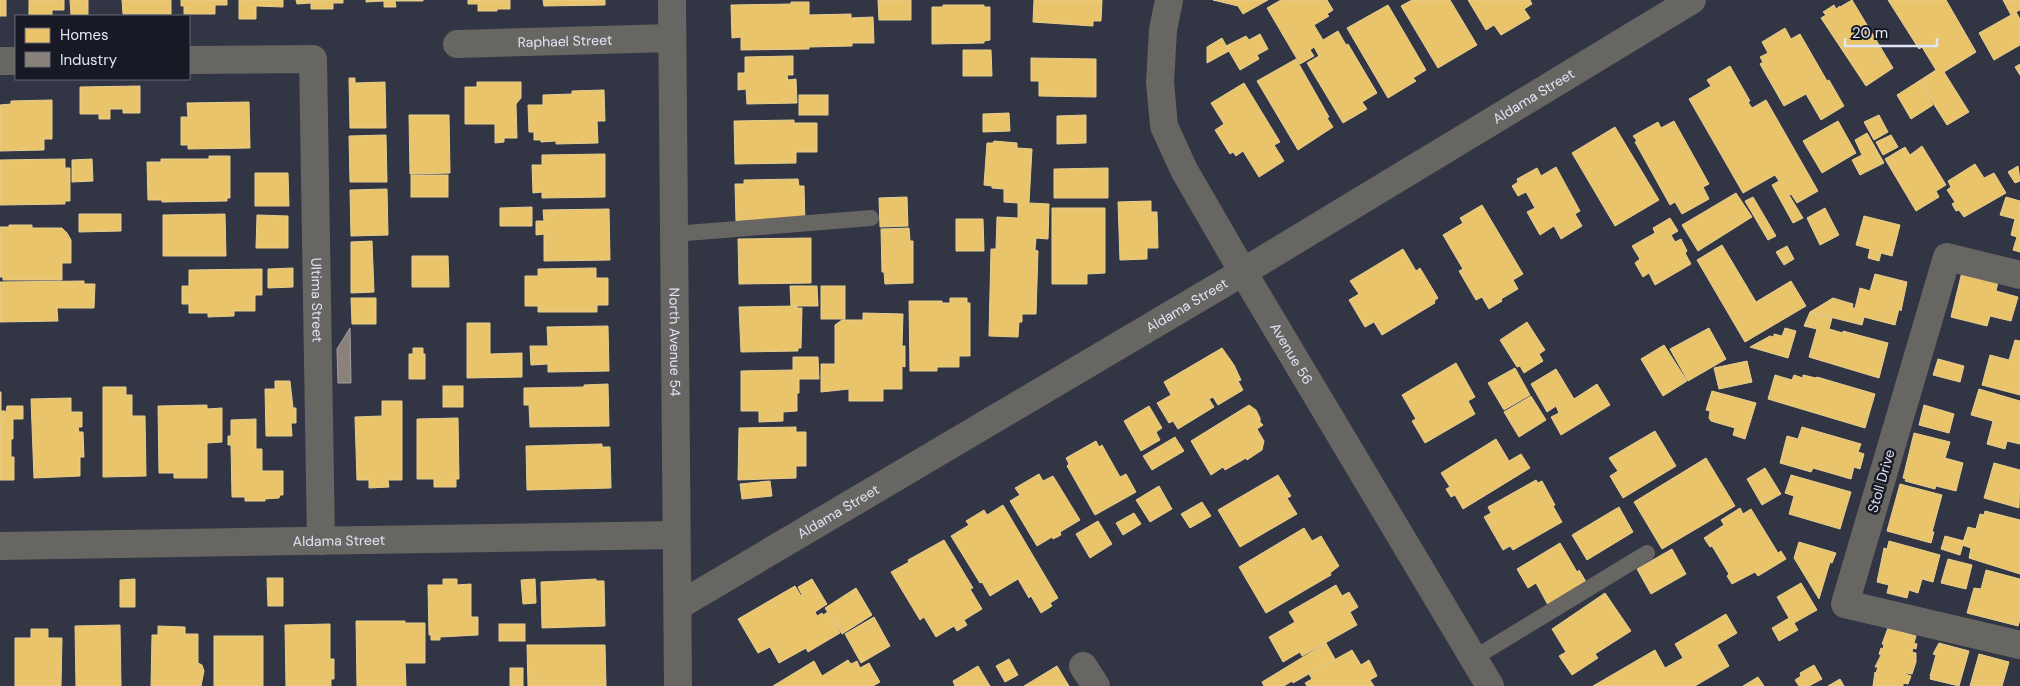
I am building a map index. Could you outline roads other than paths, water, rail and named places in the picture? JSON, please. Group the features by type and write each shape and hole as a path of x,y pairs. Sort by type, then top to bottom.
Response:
{"street":[{"name":"North Avenue 54","path":"672,0 678,686"},
{"name":"Avenue 56","path":"1169,0 1163,30 1160,82 1164,126 1184,170 1242,272 1490,686"},
{"name":"Aldama Street","path":"678,606 1242,272 1692,0"},
{"name":"Raphael Street","path":"456,44 672,38"},
{"name":"Ultima Street","path":"190,60 313,59 321,541"},
{"path":"0,61 15,61"},
{"name":"Stoll Drive","path":"2020,275 1947,257 1845,604 2020,645"},
{"name":"Aldama Street","path":"0,546 676,535"}],"lane":[{"path":"674,234 871,218"},
{"path":"1474,658 1647,552"}]}
